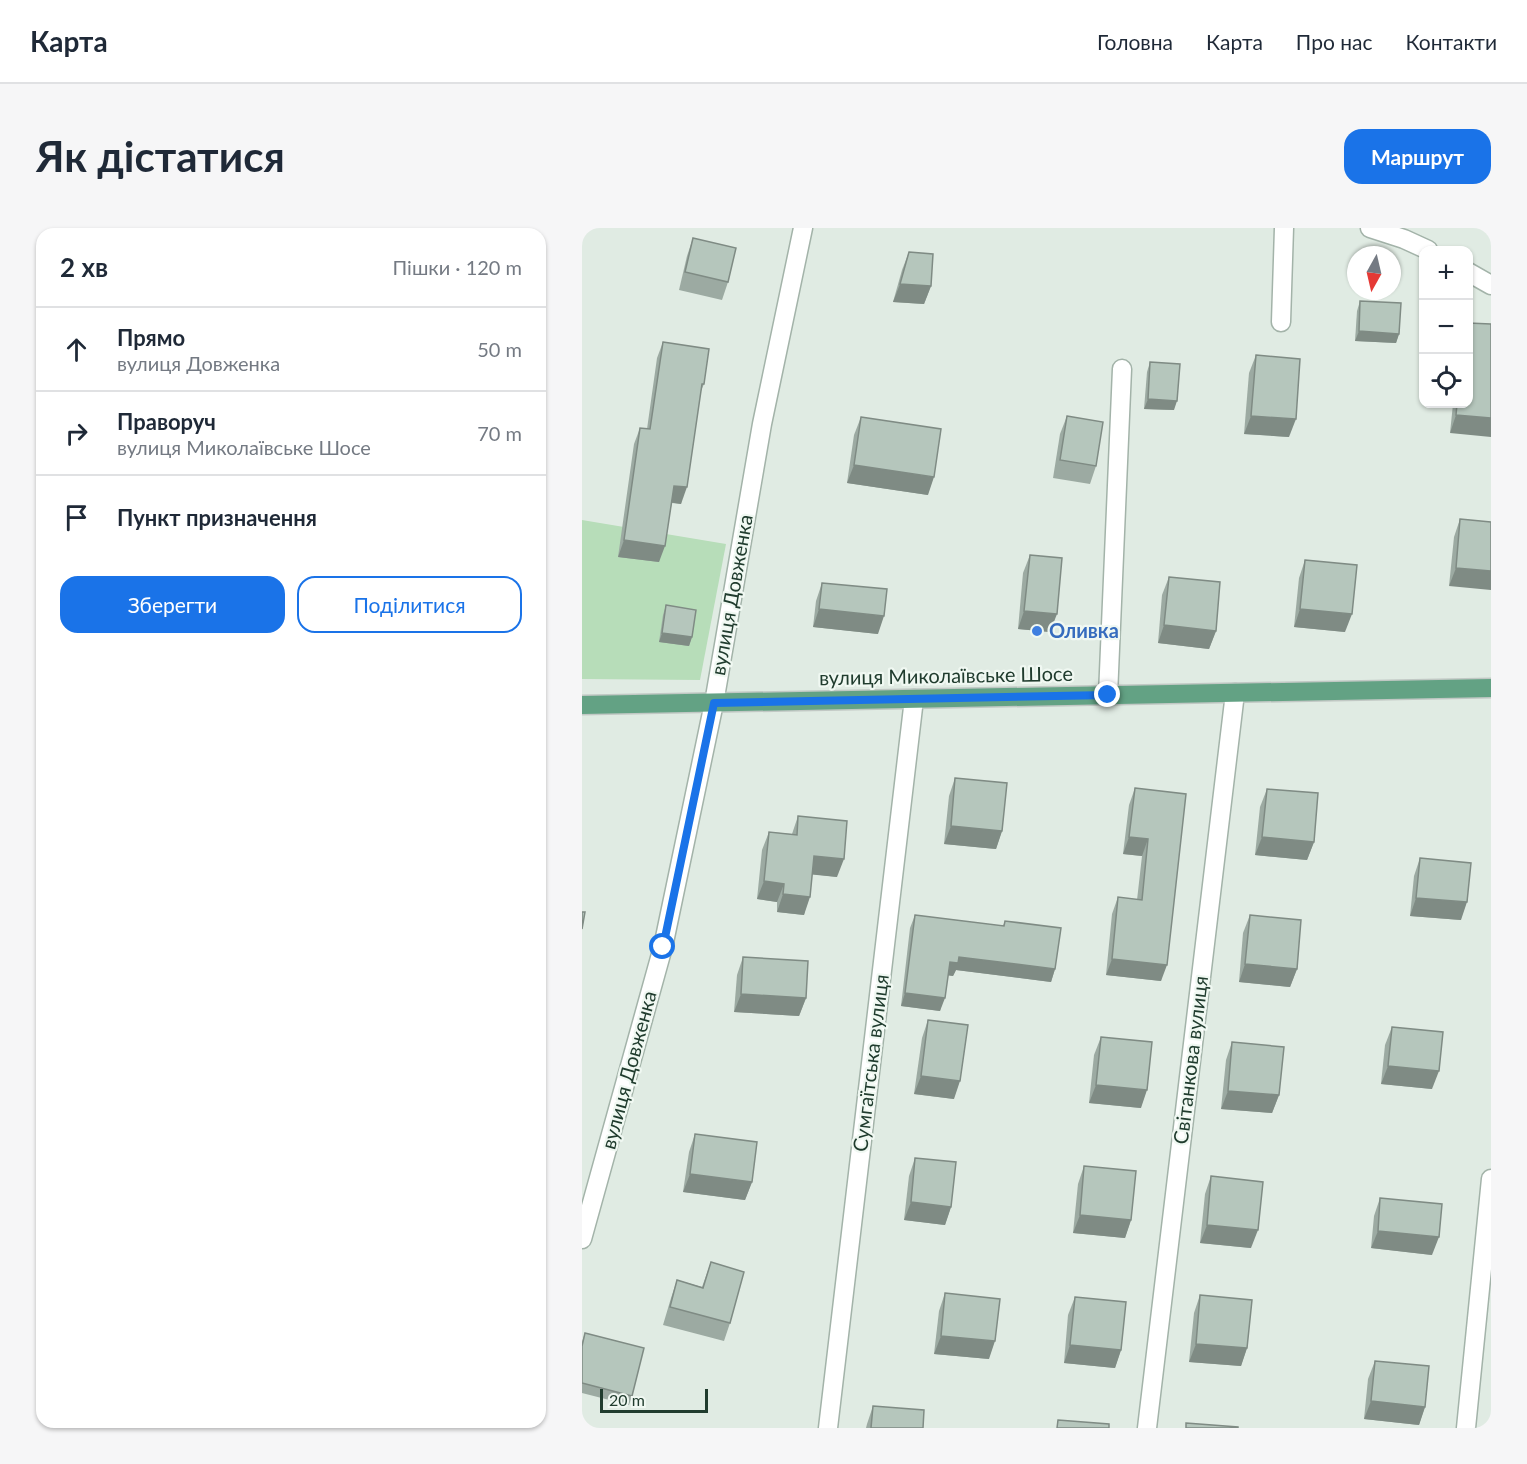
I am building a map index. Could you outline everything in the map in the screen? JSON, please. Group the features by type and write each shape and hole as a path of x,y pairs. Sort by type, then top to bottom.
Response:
{"main road":[{"name":"вулиця Миколаївське Шосе","path":"582,705 1491,688"}],"street":[{"name":"вулиця Довженка","path":"582,1239 663,947 714,703 762,424 803,228"},
{"path":"1281,322 1284,228"},
{"path":"1370,228 1419,246"},
{"path":"1473,275 1491,285"},
{"path":"1108,695 1122,369"},
{"name":"Світанкова вулиця","path":"1147,1428 1235,693"},
{"name":"Сумгаїтська вулиця","path":"828,1428 914,699"},
{"path":"1466,1428 1491,1179"}],"green space":[{"path":"582,520 726,544 700,680 582,679"}],"building":[{"path":"693,238 736,248 728,282 685,272"},
{"path":"909,252 933,254 931,286 900,284"},
{"path":"1360,301 1401,303 1399,334 1359,331"},
{"path":"1473,323 1491,324 1491,418 1456,415 1457,408 1473,408"},
{"path":"663,342 709,349 687,487 674,486 665,546 624,540 640,428 650,429"},
{"path":"1256,355 1300,359 1296,419 1251,416"},
{"path":"1150,362 1180,364 1177,401 1148,399"},
{"path":"1067,416 1103,422 1096,466 1060,460"},
{"path":"861,417 941,429 934,477 854,465"},
{"path":"1460,519 1491,522 1491,571 1456,568"},
{"path":"1030,555 1062,558 1057,614 1024,611"},
{"path":"1305,560 1357,565 1352,614 1300,609"},
{"path":"1169,577 1220,582 1216,631 1164,625"},
{"path":"822,583 887,589 884,616 819,609"},
{"path":"666,605 696,610 692,637 662,633"},
{"path":"955,778 1007,783 1002,831 951,826"},
{"path":"1135,788 1186,794 1167,965 1112,959 1118,897 1142,900 1148,839 1129,837"},
{"path":"1267,789 1318,793 1314,842 1262,837"},
{"path":"798,816 847,821 844,859 814,856 810,897 783,894 784,884 764,881 769,832 797,835"},
{"path":"1420,858 1471,863 1467,902 1416,898"},
{"path":"582,912 585,912 582,929"},
{"path":"915,915 1004,926 1005,921 1061,928 1055,969 959,957 958,963 950,962 945,998 905,993"},
{"path":"1250,915 1301,920 1297,969 1245,964"},
{"path":"743,957 808,961 806,998 741,994"},
{"path":"928,1020 968,1025 960,1081 921,1076"},
{"path":"1392,1027 1443,1032 1439,1071 1388,1066"},
{"path":"1101,1037 1152,1042 1147,1090 1096,1085"},
{"path":"1232,1042 1284,1047 1279,1095 1228,1091"},
{"path":"695,1134 757,1142 752,1182 690,1174"},
{"path":"915,1158 956,1162 951,1207 911,1202"},
{"path":"1084,1166 1136,1171 1131,1220 1080,1215"},
{"path":"1211,1176 1263,1182 1258,1230 1207,1225"},
{"path":"1380,1198 1442,1204 1439,1237 1378,1231"},
{"path":"711,1262 744,1272 730,1323 670,1307 677,1280 703,1288"},
{"path":"945,1293 1000,1299 995,1341 941,1336"},
{"path":"1200,1295 1252,1300 1247,1348 1196,1344"},
{"path":"1075,1297 1126,1302 1121,1350 1070,1345"},
{"path":"585,1333 644,1348 632,1396 582,1383 582,1346"},
{"path":"1375,1361 1429,1366 1425,1407 1371,1401"},
{"path":"873,1406 924,1410 923,1428 871,1428"},
{"path":"1058,1420 1109,1424 1109,1428 1057,1428"},
{"path":"1186,1423 1238,1427 1238,1428 1186,1428"}],"place":[{"name":"Оливка","path":"1037,631"}],"route":[{"path":"663,947 714,703 1108,695"}]}
